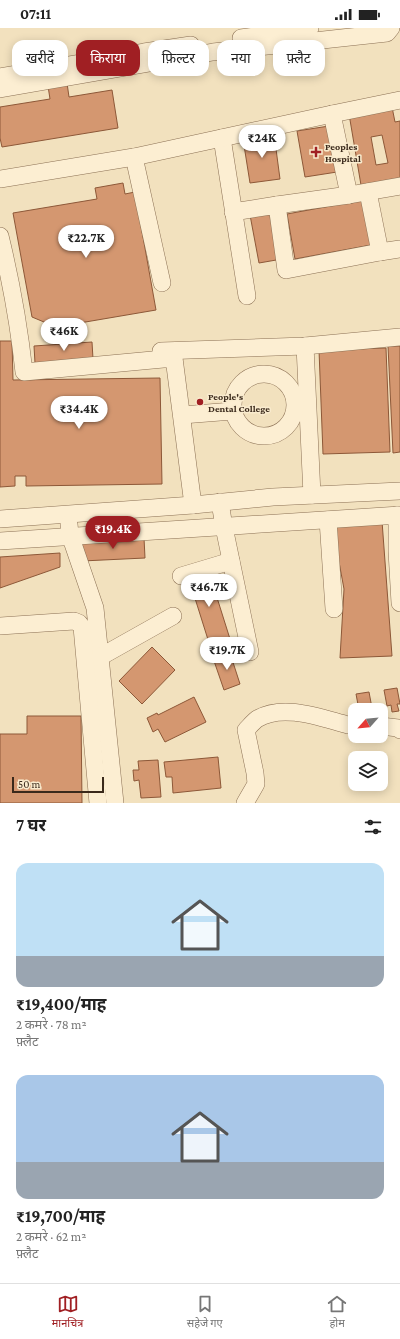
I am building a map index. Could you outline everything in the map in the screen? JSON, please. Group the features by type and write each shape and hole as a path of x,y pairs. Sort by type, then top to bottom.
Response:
{"street":[{"path":"0,77 144,52 310,28"},
{"path":"0,90 212,52 387,32 391,28"},
{"path":"0,179 134,157 400,100"},
{"path":"332,114 350,195"},
{"path":"222,138 247,296"},
{"path":"134,157 162,284"},
{"path":"233,212 350,195 400,186"},
{"path":"368,192 380,252"},
{"path":"277,205 286,270 380,252 400,250"},
{"path":"0,236 20,333 24,372 174,358 193,505"},
{"path":"101,353 305,346 400,337"},
{"path":"305,346 312,495"},
{"path":"182,415 233,411"},
{"path":"0,518 193,505 274,497 400,491"},
{"path":"347,493 349,519"},
{"path":"220,502 250,652"},
{"path":"68,513 70,535 95,608 115,803"},
{"path":"0,541 70,535 224,527 398,515 397,551 400,603"},
{"path":"328,520 334,609"},
{"path":"181,576 231,561"},
{"path":"100,657 173,616"},
{"path":"0,626 74,621 79,623 82,628 98,803"},
{"path":"245,803 256,784 246,730 257,719 274,712 301,713 348,725"},
{"path":"388,727 398,728 400,730"}],"building":[{"path":"67,83 69,97 112,90 118,128 2,147 0,138 0,107 50,99 48,86"},
{"path":"392,107 395,122 400,121 400,185 362,191 349,114","holes":["382,135 388,163 376,165 371,137"]},
{"path":"329,126 337,172 305,177 297,131"},
{"path":"274,134 280,179 250,183 243,139"},
{"path":"123,183 125,194 135,192 156,310 56,327 32,317 13,213 97,199 95,188"},
{"path":"363,200 371,245 295,259 287,214"},
{"path":"274,211 282,259 259,263 250,215"},
{"path":"0,341 12,341 13,380 160,378 162,484 26,486 26,476 15,476 15,486 0,487"},
{"path":"92,342 93,359 35,363 34,346"},
{"path":"388,346 400,346 400,452 393,453"},
{"path":"386,348 390,452 323,454 319,350"},
{"path":"382,521 392,656 340,658 344,589 332,524"},
{"path":"144,538 145,558 82,561 81,541"},
{"path":"60,553 60,567 0,588 0,557"},
{"path":"208,569 230,639 210,646 188,576"},
{"path":"152,647 175,670 142,704 119,681"},
{"path":"230,653 240,684 224,690 213,658"},
{"path":"397,688 400,704 397,704 399,711 392,712 391,705 388,706 388,703 386,703 384,690"},
{"path":"369,692 371,703 358,703 356,694"},
{"path":"194,697 206,722 165,742 158,729 153,732 147,718 157,713 158,715"},
{"path":"27,716 81,716 82,803 0,803 0,734 27,734"},
{"path":"218,757 221,788 173,793 172,777 166,777 164,762"},
{"path":"158,760 161,797 141,798 139,780 134,781 133,770 139,770 138,761"}],"place":[{"name":"Peoples Hospital","path":"316,152"},
{"name":"People's Dental College","path":"200,402"}]}
